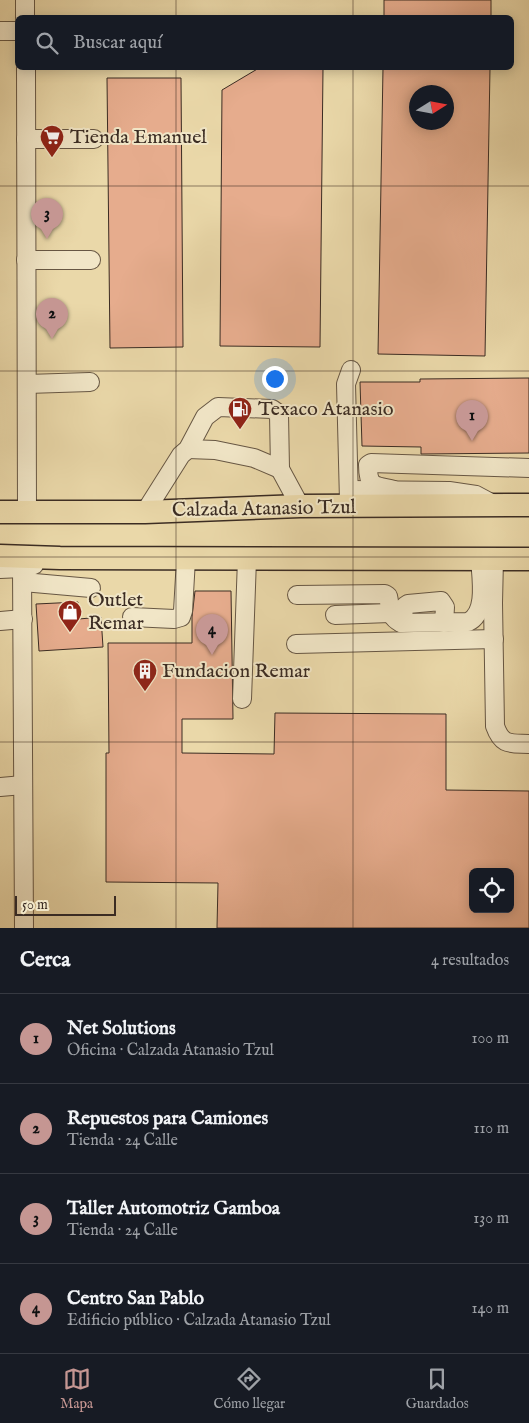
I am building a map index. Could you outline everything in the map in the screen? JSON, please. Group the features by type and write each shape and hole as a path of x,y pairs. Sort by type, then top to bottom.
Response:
{"main road":[{"name":"Calzada Atanasio Tzul","path":"0,512 145,512 300,506 349,498 529,505"},
{"path":"0,556 60,558 529,559"}],"street":[{"path":"25,0 26,15"},
{"path":"0,31 15,31"},
{"path":"26,70 27,512"},
{"path":"26,139 94,139"},
{"path":"26,260 91,260"},
{"path":"352,370 346,384 349,498 394,490 449,491 476,495 496,505"},
{"path":"27,384 90,382"},
{"path":"145,512 182,455 188,449 205,416 218,407 272,409 279,414 280,469 300,506"},
{"path":"188,449 215,450 254,458 280,469"},
{"path":"394,490 372,484 369,481 368,465 371,463 529,468"},
{"path":"23,575 60,558"},
{"path":"132,617 174,619 181,617 186,558"},
{"path":"396,618 408,604 441,601 445,607 444,623 468,622 472,620 482,604 487,558"},
{"path":"487,558 494,639 495,726 498,737 508,743 529,744"},
{"path":"242,699 247,559"},
{"path":"0,569 91,588"},
{"path":"23,575 24,928"},
{"path":"297,595 384,594 388,596 396,618"},
{"path":"335,615 396,618"},
{"path":"0,620 23,619"},
{"path":"296,644 494,639"},
{"path":"0,787 23,785"}],"building":[{"path":"384,0 491,0 491,15 384,15"},
{"path":"256,70 323,70 320,347 220,346 222,90"},
{"path":"383,70 490,70 485,356 378,354"},
{"path":"107,78 181,78 183,347 110,348"},
{"path":"529,378 529,453 421,454 421,447 362,446 360,382 420,382 420,379"},
{"path":"195,591 231,591 233,719 182,719 182,753 274,754 275,713 446,714 446,790 529,791 529,928 217,928 218,883 106,882 106,753 109,753 108,643 192,643"},
{"name":"Outlet Remar","path":"78,602 79,619 101,617 103,647 39,651 36,604"}],"place":[{"name":"Tienda Emanuel","path":"52,158"},
{"name":"Taller Automotriz Gamboa","path":"47,239"},
{"name":"Repuestos para Camiones","path":"52,339"},
{"name":"Texaco Atanasio","path":"240,430"},
{"name":"Net Solutions","path":"472,441"},
{"name":"Outlet Remar","path":"70,633"},
{"name":"Centro San Pablo","path":"212,655"},
{"name":"Fundacion Remar","path":"145,692"}]}
